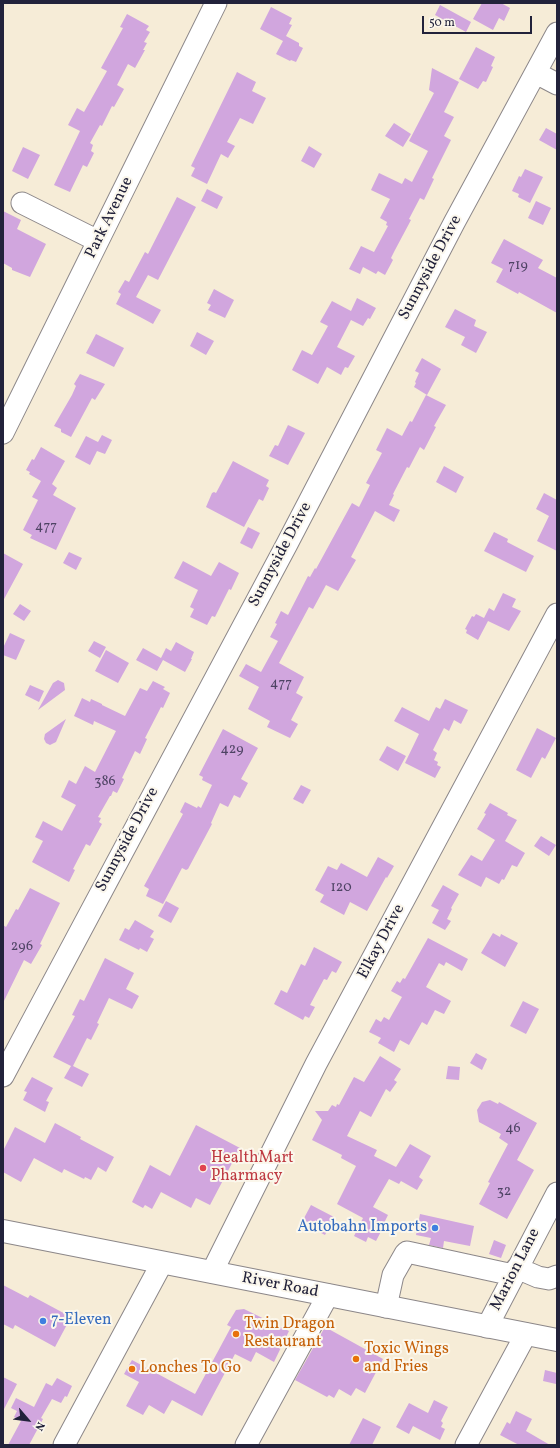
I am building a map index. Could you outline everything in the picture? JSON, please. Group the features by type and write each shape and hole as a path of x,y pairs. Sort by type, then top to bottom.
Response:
{"main road":[{"name":"River Road","path":"3,1231 557,1340"}],"street":[{"name":"Park Avenue","path":"3,433 216,3"},
{"name":"Sunnyside Drive","path":"3,1076 287,544 454,223 557,33"},
{"path":"536,73 557,84"},
{"path":"22,202 98,241"},
{"name":"Elkay Drive","path":"212,1272 316,1064 557,614"},
{"name":"Marion Lane","path":"487,1327 557,1193"},
{"path":"386,1307 393,1275 404,1254 407,1252 515,1271 538,1278 549,1279 557,1276"},
{"path":"64,1445 162,1263"},
{"path":"246,1445 328,1295"},
{"path":"466,1445 526,1334"}],"building":[{"path":"482,3 501,3 510,8 504,21 499,18 493,30 473,19"},
{"path":"440,5 471,22 466,32 435,15"},
{"path":"271,7 292,18 289,24 292,25 286,36 299,43 299,46 303,48 296,62 290,61 276,54 283,41 260,29"},
{"path":"127,14 149,26 146,30 150,32 144,42 147,43 143,50 145,50 135,68 128,64 117,85 124,89 90,143 93,145 91,151 94,153 87,167 83,165 70,192 54,185 80,131 68,125 77,108 84,112 107,71 101,68 123,28 120,27"},
{"path":"476,47 495,57 491,66 493,67 486,82 483,81 478,89 459,79"},
{"path":"432,68 459,82 444,112 454,117 444,136 451,140 432,178 434,179 424,200 420,198 409,219 411,220 391,258 393,260 385,275 378,271 376,274 363,267 360,274 349,269 361,246 374,252 388,226 386,225 387,222 380,218 390,199 371,190 379,173 402,184 405,178 412,182 428,151 409,141 434,93 429,90"},
{"path":"237,72 256,82 252,91 266,98 253,124 240,118 227,142 235,146 228,158 221,154 207,184 191,176 195,168 191,166"},
{"path":"394,123 411,134 403,147 385,136"},
{"path":"546,128 557,134 557,150 539,140"},
{"path":"309,146 322,154 314,168 301,161"},
{"path":"23,147 40,155 28,179 12,171"},
{"path":"525,169 543,177 530,203 518,197 519,194 512,191 519,176 521,177"},
{"path":"207,189 223,197 217,209 201,201"},
{"path":"177,197 196,207 158,280 148,275 136,297 161,310 153,324 116,304 121,294 118,292 125,280 129,282 145,252 148,254"},
{"path":"536,201 551,208 543,225 528,218"},
{"path":"3,211 21,220 17,229 46,244 30,277 12,270 12,268 3,263"},
{"path":"504,239 543,260 538,268 557,278 557,313 519,292 518,294 496,282 503,269 491,263"},
{"path":"214,289 234,300 225,318 208,310 211,305 207,303"},
{"path":"357,298 376,308 370,319 368,318 363,326 351,320 337,347 355,356 348,368 345,367 341,375 327,367 318,384 292,370 302,350 312,355 328,326 320,322 332,301 351,311"},
{"path":"455,309 476,320 474,326 487,332 476,353 461,345 465,337 445,327"},
{"path":"197,332 214,341 206,355 190,346"},
{"path":"96,334 124,348 114,367 86,353"},
{"path":"422,358 441,369 427,395 414,387 419,373 415,371"},
{"path":"80,374 105,384 95,400 92,398 71,437 61,432 61,429 54,426 72,395 76,386 74,384"},
{"path":"426,395 446,405 434,426 436,427 424,450 420,447 409,468 407,467 393,494 394,495 389,505 400,510 394,522 375,511 351,557 356,560 338,591 326,585 313,609 309,607 279,663 304,677 296,693 303,697 291,720 298,724 290,738 267,727 270,721 248,709 259,687 239,676 246,664 261,672 278,641 270,637 277,624 275,623 281,611 288,615 308,576 310,577 315,568 316,569 352,503 359,507 370,485 366,483 382,453 376,450 387,428 402,436 410,421 412,422"},
{"path":"288,425 305,433 288,465 269,456 275,445 278,446"},
{"path":"102,435 112,440 105,454 97,451 90,465 75,457 86,436 98,442"},
{"path":"41,447 65,461 52,484 57,488 53,495 76,508 56,550 30,538 32,535 23,530 38,500 32,497 41,481 29,474 30,472 26,470 32,459 34,460"},
{"path":"233,461 269,480 266,486 269,488 263,501 259,499 244,527 206,507 212,493 216,493"},
{"path":"444,466 464,477 456,493 436,482"},
{"path":"544,493 557,500 557,551 537,541 549,516 536,509"},
{"path":"248,527 260,533 252,549 240,543"},
{"path":"494,532 508,539 507,542 534,556 526,572 484,551"},
{"path":"69,552 82,558 76,570 63,563"},
{"path":"3,553 23,564 3,601"},
{"path":"183,561 211,576 219,562 239,573 215,617 212,616 207,625 190,617 194,609 190,607 198,590 174,578"},
{"path":"503,593 516,599 512,607 521,611 509,631 488,621 478,640 466,633 467,630 465,629 472,616 474,617 476,614 484,618 489,608 494,611"},
{"path":"20,604 31,611 24,621 13,614"},
{"path":"10,633 25,640 16,660 3,655 3,648"},
{"path":"94,641 106,647 100,658 88,651"},
{"path":"176,642 194,652 185,672 163,660 157,671 136,660 143,648 161,658 166,648 171,651"},
{"path":"106,650 129,663 118,683 95,671"},
{"path":"58,680 64,683 65,690 38,710 53,683"},
{"path":"153,681 165,687 163,689 170,693 145,738 147,739 140,754 135,751 122,778 124,779 117,793 113,791 98,817 101,818 99,822 102,824 90,846 86,844 73,869 75,870 69,882 32,862 43,841 35,837 43,821 62,831 76,805 61,797 69,780 76,784 85,766 95,772 116,731 94,721 93,725 74,716 82,698 90,702 91,699 125,716 140,688 147,691"},
{"path":"30,685 44,691 39,702 25,695"},
{"path":"445,699 468,710 461,724 454,720 449,731 444,728 433,750 437,753 434,760 438,762 437,765 441,767 435,778 405,763 419,734 394,721 402,707 429,721 436,707 440,709"},
{"path":"66,719 56,742 50,745 46,743 44,739 45,734"},
{"path":"537,728 556,738 545,759 542,757 531,778 516,770"},
{"path":"223,729 258,748 241,779 248,783 240,798 234,795 228,807 220,803 211,823 212,824 188,869 186,870 182,868 163,904 146,896 149,889 144,886 183,814 180,812 185,802 197,808 198,806 201,808 212,785 202,780 203,777 199,775"},
{"path":"387,746 406,756 398,771 379,760"},
{"path":"301,785 311,790 303,804 293,799"},
{"path":"490,803 517,820 505,841 525,853 517,867 512,865 504,880 502,879 499,884 486,877 481,887 458,875 471,855 482,861 495,840 477,829 486,814 484,813"},
{"path":"541,836 556,845 549,856 534,846"},
{"path":"378,857 394,866 387,878 386,877 367,911 350,902 344,915 320,902 324,895 315,890 328,866 337,870 341,863 367,877"},
{"path":"443,885 459,894 451,908 452,909 447,919 451,921 445,930 432,923 439,910 431,906"},
{"path":"30,888 60,903 40,944 42,945 31,964 24,960 3,1003 3,925 6,927 16,909 18,910"},
{"path":"166,901 179,908 171,923 158,916"},
{"path":"135,920 154,931 150,937 154,939 147,952 140,948 139,950 119,940 125,928 129,930"},
{"path":"493,933 500,937 501,934 518,943 505,967 481,953"},
{"path":"428,938 468,959 462,971 446,962 444,966 439,963 426,987 451,1001 444,1014 435,1010 427,1025 422,1022 409,1045 400,1040 394,1052 378,1043 381,1038 369,1032 376,1019 381,1022 384,1017 389,1020 402,997 391,991 397,981 400,983 403,978 405,979"},
{"path":"314,947 342,962 336,973 332,971 327,980 324,979 310,1005 315,1007 309,1018 305,1016 303,1020 274,1004 281,990 287,993 301,964 305,966"},
{"path":"105,958 134,973 126,989 139,996 132,1009 109,998 91,1040 87,1038 73,1066 89,1074 82,1087 64,1078 71,1066 53,1057 75,1016 72,1015 80,999 84,1001"},
{"path":"523,1001 539,1009 526,1034 510,1026"},
{"path":"476,1053 487,1059 482,1070 470,1063"},
{"path":"380,1056 401,1069 394,1080 397,1082 390,1092 386,1089 371,1117 360,1111 347,1136 377,1150 374,1156 396,1167 410,1144 431,1156 419,1177 423,1180 417,1190 401,1181 399,1184 389,1179 373,1207 388,1215 385,1221 386,1222 376,1241 368,1237 366,1242 354,1236 363,1218 337,1204 356,1166 341,1158 342,1155 312,1140 322,1120 315,1111 328,1111 332,1105 336,1107 337,1104 339,1105 354,1077 364,1082"},
{"path":"448,1066 460,1067 459,1080 446,1079"},
{"path":"32,1077 53,1088 46,1101 49,1102 45,1112 23,1100 27,1092 24,1091"},
{"path":"490,1100 498,1104 499,1102 537,1123 517,1160 534,1170 507,1219 479,1204 490,1183 488,1182 508,1144 499,1138 501,1134 479,1122 477,1110 482,1102"},
{"path":"55,1123 81,1137 80,1139 114,1157 106,1172 98,1167 91,1180 85,1177 84,1179 64,1169 62,1173 34,1158 21,1182 3,1172 3,1151 15,1127 45,1143"},
{"path":"196,1125 240,1148 210,1205 196,1198 191,1208 161,1192 152,1209 145,1205 143,1208 132,1202 150,1165 170,1176"},
{"path":"311,1205 334,1217 325,1235 310,1227 311,1224 303,1220"},
{"path":"420,1214 474,1226 470,1246 444,1241 443,1248 429,1245 431,1238 416,1235"},
{"path":"494,1240 506,1245 501,1258 489,1254"},
{"path":"3,1285 28,1298 30,1295 71,1317 55,1347 15,1325 13,1329 3,1324"},
{"path":"244,1309 289,1331 274,1362 256,1352 251,1362 235,1354 202,1416 172,1400 164,1414 149,1405 143,1415 126,1406 139,1382 124,1374 132,1360 195,1394 231,1327 227,1325 236,1310"},
{"path":"325,1327 383,1359 365,1393 356,1388 351,1396 339,1389 334,1398 329,1395 327,1397 295,1380"},
{"path":"545,1370 557,1373 556,1384 543,1381"},
{"path":"3,1377 17,1384 3,1411"},
{"path":"57,1378 72,1386 67,1397 65,1396 61,1403 52,1399 41,1418 43,1419 29,1445 8,1445 21,1421 14,1417 17,1411 11,1408 16,1398 34,1407 46,1383 52,1386"},
{"path":"434,1400 448,1407 441,1421 443,1423 441,1427 445,1429 440,1440 413,1426 409,1434 396,1427 409,1403 428,1413"},
{"path":"516,1411 532,1419 526,1431 550,1445 519,1445 500,1435 507,1422 510,1424"},
{"path":"363,1418 381,1427 372,1445 349,1445"}],"place":[{"name":"HealthMart Pharmacy","path":"203,1168"},
{"name":"Autobahn Imports","path":"435,1228"},
{"name":"7-Eleven","path":"43,1321"},
{"name":"Twin Dragon Restaurant","path":"236,1334"},
{"name":"Toxic Wings and Fries","path":"356,1359"},
{"name":"Lonches To Go","path":"132,1369"}]}
